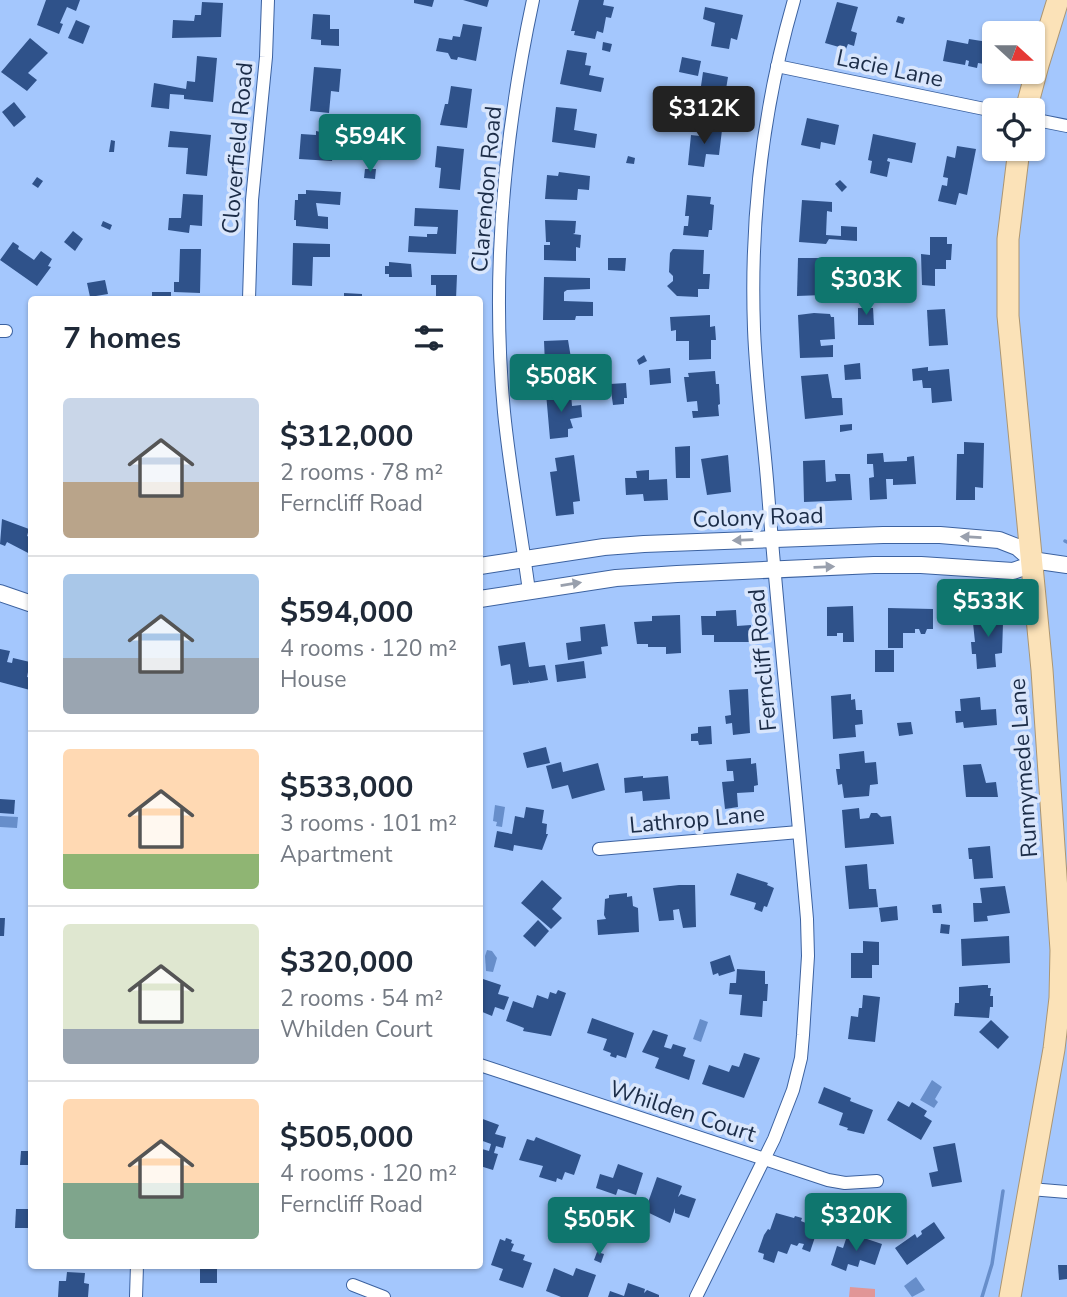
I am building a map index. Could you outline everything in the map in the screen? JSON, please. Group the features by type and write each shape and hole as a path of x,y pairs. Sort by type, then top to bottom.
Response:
{"main road":[{"path":"1029,98 1058,0"},
{"name":"Runnymede Lane","path":"1010,1297 1054,1049 1060,998 1061,950 1032,561 1008,306 1008,239 1018,161"}],"street":[{"name":"Cloverfield Road","path":"249,296 252,200 267,47 268,0"},
{"name":"Clarendon Road","path":"529,591 504,410 499,281 506,163 533,0"},
{"name":"Ferncliff Road","path":"696,1297 788,1105 802,1048 808,942 757,376 754,284 759,182 768,114 793,0"},
{"name":"Lacie Lane","path":"777,66 982,109"},
{"path":"1045,122 1067,126"},
{"name":"Colony Road","path":"483,565 644,544 883,535 993,539 1017,547 1032,561 1067,565"},
{"name":"Colony Road","path":"483,599 619,577 921,565 1013,571 1032,561"},
{"path":"0,593 28,603"},
{"name":"Lathrop Lane","path":"599,849 799,832"},
{"name":"Whilden Court","path":"483,1066 838,1182 877,1181"},
{"path":"1030,1189 1067,1192"},
{"path":"136,1297 137,1269"},
{"path":"353,1285 384,1297"}],"shaded area":[{"path":"850,1287 875,1289 875,1297 849,1297"}],"water":[{"path":"495,805 505,807 502,827 496,826 497,822 493,821"},
{"path":"0,816 18,817 17,828 0,827"},
{"path":"487,950 492,951 497,958 493,972 486,971"},
{"path":"700,1019 708,1022 701,1042 693,1039"},
{"path":"932,1080 942,1087 935,1099 938,1102 934,1108 920,1100"},
{"path":"916,1277 925,1290 912,1297 904,1286"}],"building":[{"path":"46,0 80,0 76,11 67,7 60,23 63,24 59,34 37,25"},
{"path":"414,0 434,0 432,7 414,3"},
{"path":"463,0 489,0 487,7"},
{"path":"579,0 604,0 603,5 614,7 611,18 606,17 603,33 597,31 595,39 574,35 575,31 571,31"},
{"path":"202,2 223,3 221,37 172,38 173,20 194,21 195,15 201,15"},
{"path":"837,2 858,7 851,31 857,33 854,46 848,44 846,49 825,43"},
{"path":"705,7 743,15 737,40 731,38 729,49 711,46 715,23 703,19"},
{"path":"313,14 330,15 330,29 339,29 339,46 321,45 321,40 311,39"},
{"path":"898,16 905,18 903,24 896,22"},
{"path":"76,20 90,26 83,44 68,38"},
{"path":"463,24 482,27 476,61 458,57 457,60 451,59 448,53 436,51 439,38 452,40 453,36 460,37"},
{"path":"30,38 48,53 28,73 37,80 27,91 1,72"},
{"path":"969,39 982,41 982,64 978,63 977,68 968,66 969,61 966,60 965,65 943,61 947,40 968,44"},
{"path":"603,42 612,44 610,52 602,50"},
{"path":"567,50 587,53 585,65 591,66 589,75 604,78 601,92 560,84"},
{"path":"197,56 217,58 213,102 184,99 184,95 170,94 169,109 151,107 154,83 186,89 187,81 195,82"},
{"path":"682,57 701,61 698,76 679,72"},
{"path":"314,67 341,69 339,92 331,91 329,113 310,111"},
{"path":"703,72 728,77 721,119 696,114 698,103 704,104 706,94 700,93"},
{"path":"451,86 472,89 467,128 440,125"},
{"path":"14,102 26,117 14,127 2,112"},
{"path":"556,107 577,109 574,130 597,134 595,148 552,142"},
{"path":"807,118 839,125 835,145 821,142 820,149 801,145"},
{"path":"332,121 346,122 345,135 334,134 334,140 337,140 336,154 333,154 332,161 299,159 301,134 316,135 316,131 331,134"},
{"path":"701,128 722,130 719,155 706,154 704,167 688,165 691,135 700,136"},
{"path":"170,131 211,135 207,176 186,174 188,148 168,147"},
{"path":"401,132 412,134 410,141 399,139"},
{"path":"873,134 916,143 912,163 888,158 887,161 890,162 887,177 870,173 872,161 868,160"},
{"path":"111,140 115,141 114,152 109,152"},
{"path":"437,146 464,149 460,190 439,188 441,168 435,167"},
{"path":"957,146 976,149 967,195 959,193 956,205 938,201 942,185 947,186 948,178 943,177 947,156 955,158"},
{"path":"628,156 635,158 634,164 626,163"},
{"path":"365,169 376,169 375,179 364,178"},
{"path":"559,172 590,176 589,190 578,189 577,200 545,199 547,175 558,176"},
{"path":"37,177 43,181 38,188 32,184"},
{"path":"840,180 847,187 842,192 835,184"},
{"path":"306,190 341,192 340,205 316,203 318,216 328,217 328,229 296,226 295,200 298,200 298,194 306,194"},
{"path":"183,194 203,195 202,226 190,225 189,233 168,230 169,218 181,218"},
{"path":"687,195 711,197 710,204 714,205 712,230 709,230 708,237 683,235 689,216 685,216"},
{"path":"802,200 832,202 832,212 827,211 826,235 841,236 841,226 857,227 857,241 829,239 826,244 799,242"},
{"path":"415,208 458,210 456,254 408,252 409,236 427,237 427,234 437,234 438,227 414,226"},
{"path":"545,220 576,221 573,234 581,235 580,248 576,247 576,261 544,260 544,245 550,245 550,242 546,242"},
{"path":"103,221 112,225 110,230 101,226"},
{"path":"73,231 83,239 75,251 64,242"},
{"path":"930,237 947,237 947,244 952,244 951,260 946,260 946,269 935,269 935,286 922,285 921,254 930,255"},
{"path":"13,242 34,260 41,251 52,259 48,266 51,267 37,286 0,260"},
{"path":"293,243 330,244 330,257 313,257 312,286 292,285"},
{"path":"180,249 201,249 200,293 174,292 174,282 179,282"},
{"path":"673,249 704,250 703,274 710,274 709,289 698,289 698,297 677,296 667,286 673,281 669,272 670,253"},
{"path":"608,258 626,258 625,271 608,270"},
{"path":"798,258 823,258 823,295 797,296"},
{"path":"389,262 411,264 412,277 389,277 389,274 385,274 385,266 389,266"},
{"path":"431,275 457,275 456,296 436,296 436,285 431,285"},
{"path":"544,277 590,278 590,289 567,290 564,292 564,301 593,302 593,316 576,316 575,320 543,320"},
{"path":"105,280 108,294 90,296 87,283"},
{"path":"152,292 171,292 171,296 152,296"},
{"path":"344,293 362,294 362,296 344,296"},
{"path":"858,308 873,308 874,325 858,325"},
{"path":"945,309 948,345 929,346 927,310"},
{"path":"830,314 834,317 835,339 820,340 821,346 833,345 833,357 800,358 798,315"},
{"path":"710,315 710,327 715,326 716,340 711,340 711,359 689,360 689,341 676,341 676,330 671,331 670,317"},
{"path":"568,340 571,358 563,358 563,371 550,371 550,365 545,365 544,341"},
{"path":"644,355 647,361 639,365 637,360"},
{"path":"860,363 861,379 845,380 844,365"},
{"path":"594,365 595,380 579,381 578,366"},
{"path":"928,367 928,371 949,369 952,401 932,403 931,388 923,388 922,380 913,381 912,369"},
{"path":"670,368 671,383 650,385 649,370"},
{"path":"715,371 716,384 719,384 719,416 693,418 692,411 698,411 697,401 687,402 684,377 689,377 688,373"},
{"path":"828,374 832,398 842,398 843,415 805,419 801,376"},
{"path":"626,383 627,398 624,398 624,404 613,405 610,384"},
{"path":"564,391 565,395 571,394 572,406 581,405 582,417 570,419 573,428 568,429 568,437 550,439 546,393"},
{"path":"852,424 852,430 840,432 840,425"},
{"path":"964,442 984,443 983,488 975,487 975,500 956,500 957,454 964,454"},
{"path":"690,446 690,478 676,478 675,447"},
{"path":"883,453 884,462 907,461 907,457 914,456 916,484 893,485 893,479 886,479 887,499 870,500 869,478 874,477 873,464 867,464 867,454"},
{"path":"574,455 580,501 573,502 574,514 556,516 550,472 557,471 555,458"},
{"path":"728,455 731,492 707,495 701,459"},
{"path":"825,460 826,482 836,481 835,474 850,474 852,500 804,502 803,461"},
{"path":"649,470 649,480 667,479 668,500 644,501 643,494 626,495 625,478 637,478 636,471"},
{"path":"2,519 28,529 28,553 7,542 5,546 0,544"},
{"path":"853,606 854,642 843,642 843,633 827,636 827,607"},
{"path":"888,608 933,609 933,629 927,629 925,634 921,634 919,629 915,629 915,633 903,633 903,648 888,648"},
{"path":"999,608 1000,623 1003,623 1002,653 995,654 996,667 977,669 976,654 972,654 971,642 975,642 973,623 981,622 980,610"},
{"path":"736,610 737,626 751,625 751,632 756,632 757,642 714,642 714,635 702,635 701,616 716,616 716,611"},
{"path":"680,615 681,653 666,654 666,647 637,644 634,622 652,621 652,616"},
{"path":"605,624 608,646 601,647 602,654 568,660 566,643 581,641 580,627"},
{"path":"525,642 529,667 545,665 548,680 530,683 528,680 529,683 513,685 510,664 501,666 498,646"},
{"path":"0,649 10,651 7,662 12,663 13,658 28,662 28,689 0,682"},
{"path":"875,650 894,650 894,672 875,672"},
{"path":"584,661 586,678 557,682 555,665"},
{"path":"748,689 750,733 733,735 732,723 726,724 725,716 731,715 729,690"},
{"path":"851,694 851,700 855,699 856,710 862,710 863,724 855,725 856,737 833,739 831,696"},
{"path":"980,697 981,710 996,709 997,725 964,728 963,722 956,723 955,711 961,711 960,699"},
{"path":"911,722 913,734 899,736 897,723"},
{"path":"711,726 712,744 699,745 698,741 691,741 691,734 698,733 698,727"},
{"path":"546,747 550,763 527,768 523,753"},
{"path":"864,751 865,763 876,762 878,784 870,785 869,796 844,798 842,784 838,785 836,769 840,769 839,754"},
{"path":"751,758 751,764 756,763 758,785 754,786 754,792 737,793 738,807 725,809 722,782 734,781 733,771 727,771 726,760"},
{"path":"561,762 563,772 598,763 605,790 572,799 568,785 552,789 546,766"},
{"path":"981,764 986,783 996,782 998,797 966,797 963,765"},
{"path":"668,776 670,799 643,801 642,791 625,793 624,778"},
{"path":"0,799 15,800 14,814 0,813"},
{"path":"526,807 544,810 542,823 547,824 548,834 542,850 514,845 513,851 494,847 497,831 512,834 515,816 524,818"},
{"path":"859,808 860,819 869,818 871,813 877,813 881,817 891,816 894,844 845,848 842,810"},
{"path":"990,846 993,878 974,879 968,848"},
{"path":"867,864 869,889 876,889 878,907 849,909 845,866"},
{"path":"737,873 768,883 767,885 774,888 767,907 764,906 762,912 754,909 756,903 730,895"},
{"path":"542,880 562,898 552,909 562,918 551,929 521,903"},
{"path":"695,885 696,927 683,928 679,909 673,910 674,920 659,921 653,888"},
{"path":"1005,886 1010,913 987,916 988,921 974,922 973,903 982,903 980,888"},
{"path":"627,893 627,897 632,896 633,906 638,908 639,932 598,935 597,920 606,919 605,899 609,898 609,895"},
{"path":"941,904 942,913 933,913 932,905"},
{"path":"897,906 898,920 881,922 879,908"},
{"path":"0,918 5,918 4,936 0,936"},
{"path":"538,920 549,931 535,947 523,936"},
{"path":"941,924 950,925 949,934 940,933"},
{"path":"1009,936 1010,963 962,966 961,939"},
{"path":"863,941 879,942 879,965 872,965 872,978 851,978 851,953 863,953"},
{"path":"730,955 735,971 713,975 710,962"},
{"path":"737,969 765,971 765,984 768,984 767,1001 763,1001 762,1017 740,1015 742,995 729,994 730,983 736,983"},
{"path":"483,979 501,985 498,994 509,997 504,1010 495,1007 492,1016 483,1012"},
{"path":"988,985 988,988 991,988 990,996 993,996 989,1018 954,1016 955,1003 959,1003 959,987"},
{"path":"558,990 566,993 551,1036 523,1031 524,1028 506,1021 513,1001 533,1008 537,995 548,999 550,992 556,994"},
{"path":"863,995 880,997 875,1042 848,1039 851,1016 858,1017"},
{"path":"592,1018 634,1033 626,1058 610,1056 611,1053 603,1050 607,1039 587,1033"},
{"path":"991,1020 1009,1037 998,1049 979,1032"},
{"path":"653,1030 668,1035 664,1047 671,1049 673,1044 686,1048 683,1056 695,1060 689,1080 655,1068 659,1058 642,1052"},
{"path":"744,1053 760,1058 744,1098 702,1084 709,1065 729,1072 732,1065 739,1067"},
{"path":"824,1087 873,1110 864,1134 839,1125 843,1113 818,1103"},
{"path":"898,1101 909,1107 912,1102 927,1111 924,1116 932,1121 921,1140 887,1120"},
{"path":"483,1119 499,1125 495,1134 506,1137 503,1148 496,1146 494,1153 498,1154 493,1170 483,1167 483,1149 489,1151 491,1144 483,1141"},
{"path":"536,1137 581,1155 574,1175 565,1172 562,1180 557,1178 556,1182 539,1177 543,1166 519,1160 527,1139 534,1141"},
{"path":"955,1143 962,1182 932,1187 929,1173 938,1171 933,1147"},
{"path":"21,1151 28,1151 28,1165 20,1165"},
{"path":"618,1164 643,1173 636,1195 618,1189 616,1195 596,1188 600,1174 613,1178"},
{"path":"657,1177 682,1186 678,1197 681,1194 696,1199 689,1218 675,1213 675,1208 670,1223 645,1211"},
{"path":"16,1209 28,1209 28,1228 15,1228"},
{"path":"776,1213 802,1218 801,1221 818,1228 810,1252 802,1249 804,1244 791,1244 787,1254 778,1251 774,1263 763,1259 764,1254 758,1252"},
{"path":"934,1222 945,1238 907,1265 895,1248 915,1234 917,1238 922,1234 921,1231"},
{"path":"855,1235 882,1244 875,1265 860,1260 858,1267 848,1264 846,1271 831,1265 837,1246 843,1248 847,1236 854,1238"},
{"path":"506,1238 514,1244 511,1251 525,1255 523,1260 532,1263 523,1288 499,1280 503,1269 491,1265 500,1239 505,1241"},
{"path":"597,1252 604,1254 601,1263 594,1260"},
{"path":"1058,1265 1067,1265 1067,1279 1059,1280"},
{"path":"554,1268 573,1276 576,1268 596,1275 588,1297 561,1297 546,1291"},
{"path":"200,1269 217,1269 217,1283 200,1283"},
{"path":"67,1272 85,1273 84,1283 89,1284 88,1297 58,1297 59,1281 66,1281"},
{"path":"628,1283 645,1289 644,1293 647,1290 659,1297 608,1297 610,1291 624,1296"}],"waterway":[{"path":"982,1297 992,1264 1003,1191"}]}
